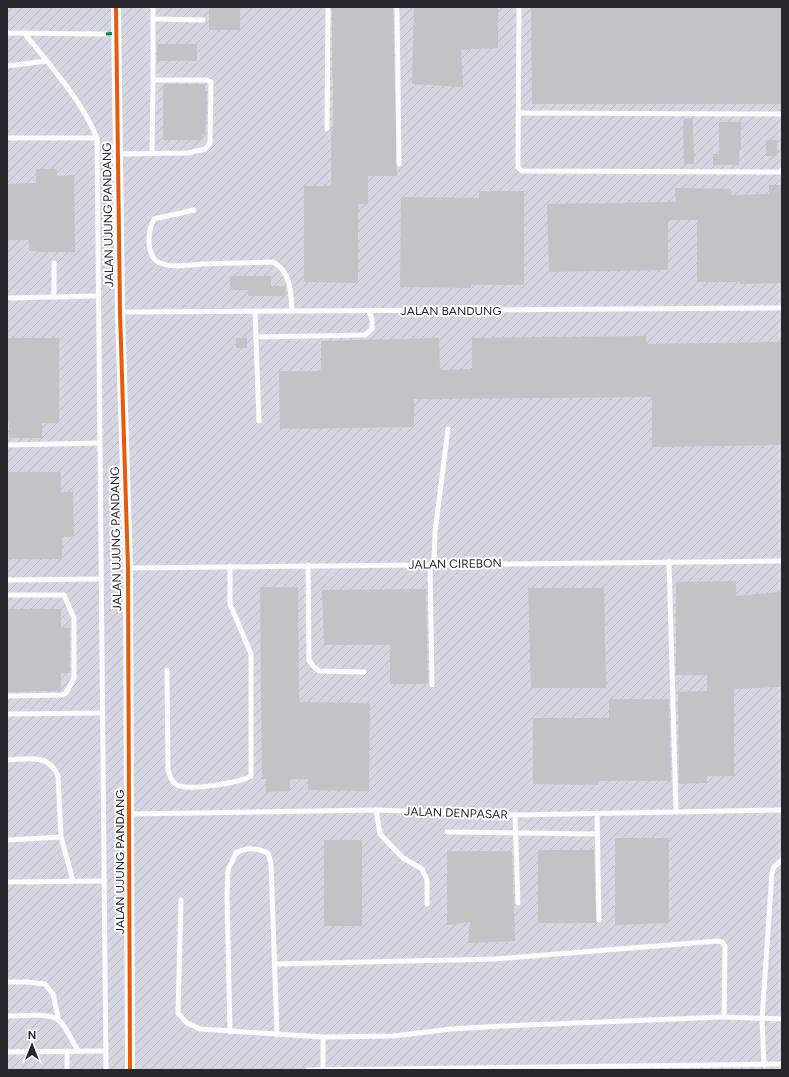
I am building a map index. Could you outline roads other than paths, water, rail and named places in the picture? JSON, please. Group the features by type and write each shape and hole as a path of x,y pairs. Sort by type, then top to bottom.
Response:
{"street":[{"name":"JALAN UJUNG PANDANG","path":"116,7 116,154 128,568 130,1070"}],"lane":[{"path":"152,154 153,7"},
{"path":"327,129 328,7"},
{"path":"398,7 399,164"},
{"path":"519,7 518,167 522,171 780,172 782,170"},
{"path":"153,19 203,20"},
{"path":"7,33 106,34"},
{"path":"25,34 90,120 97,138 106,1070"},
{"path":"7,66 46,61"},
{"path":"116,154 188,153 208,147 210,142 212,86 207,80 153,80"},
{"path":"519,113 782,114"},
{"path":"7,138 97,138"},
{"path":"194,210 154,219 150,226 150,248 152,257 158,262 165,264 180,265 273,262 286,276 290,286 292,311"},
{"path":"54,263 54,296"},
{"path":"7,298 98,296"},
{"name":"JALAN BANDUNG","path":"120,312 782,308"},
{"path":"255,311 259,421"},
{"path":"256,338 365,335 372,330 372,319 369,311"},
{"path":"432,685 432,564 448,429"},
{"path":"7,445 100,443"},
{"path":"669,561 676,811"},
{"name":"JALAN CIREBON","path":"128,568 669,561 782,561"},
{"path":"308,565 309,660 313,666 320,671 364,672"},
{"path":"167,670 169,722 168,770 171,780 178,786 198,787 226,784 250,776 251,654 230,604 230,566"},
{"path":"7,580 101,579"},
{"path":"7,595 64,595 74,618 74,678 66,693 62,695 7,696"},
{"path":"7,714 102,714"},
{"path":"7,760 33,759 47,761 55,768 58,776 61,838 73,881"},
{"path":"376,810 380,834 403,858 422,869 427,880 427,904"},
{"name":"JALAN DENPASAR","path":"130,814 376,810 515,816 676,811 782,810"},
{"path":"597,813 599,920"},
{"path":"515,816 518,903"},
{"path":"447,832 597,834"},
{"path":"7,840 61,838"},
{"path":"230,1032 227,904 228,870 236,853 243,849 257,848 268,853 271,863 276,964 277,1035"},
{"path":"764,1064 762,1020 772,872 774,867 782,860"},
{"path":"7,882 105,881"},
{"path":"182,900 178,1013 187,1023 200,1029 323,1037 393,1036 451,1029 502,1026 724,1017 762,1020 782,1019"},
{"path":"276,964 494,959 718,941 722,942 724,946 724,1017"},
{"path":"7,982 45,984 53,994 59,1020 78,1051"},
{"path":"7,1016 48,1016 59,1020"},
{"path":"323,1037 323,1069"},
{"path":"7,1052 105,1050"},
{"path":"67,1051 67,1070"},
{"path":"308,1070 486,1069 782,1064"}]}
